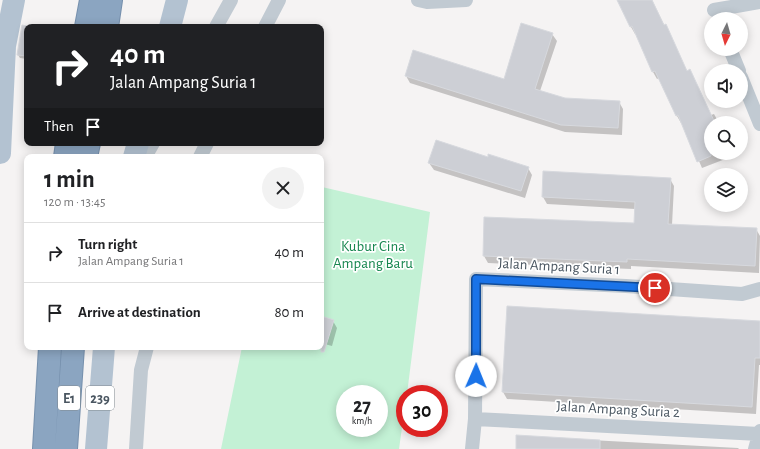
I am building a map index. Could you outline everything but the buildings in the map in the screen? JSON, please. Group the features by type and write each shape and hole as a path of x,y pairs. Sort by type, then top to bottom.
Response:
{"highway":[{"path":"87,24 91,0"},
{"path":"107,24 111,0"},
{"name":"E1","path":"44,449 50,350"},
{"name":"E1","path":"66,449 72,350"}],"main road":[{"path":"0,153 5,46 14,0"},
{"path":"171,24 178,0"},
{"name":"239","path":"96,449 104,350"}],"street":[{"path":"218,24 231,0"},
{"path":"267,24 279,0"},
{"path":"418,0 427,2 466,0"},
{"path":"714,10 760,2"},
{"path":"748,94 760,124"},
{"name":"Jalan Ampang Suria 1","path":"475,419 476,279 626,286 742,294 760,289"},
{"path":"136,449 141,370 146,350"},
{"path":"472,449 475,419"},
{"name":"Jalan Ampang Suria 2","path":"475,419 760,432"},
{"path":"755,449 760,432"}],"green space":[{"name":"Kubur Cina Ampang Baru","path":"324,187 430,212 408,385 396,385 396,437 401,437 399,449 221,449 241,350 324,350"}],"route":[{"path":"476,376 476,279 655,288"}]}
